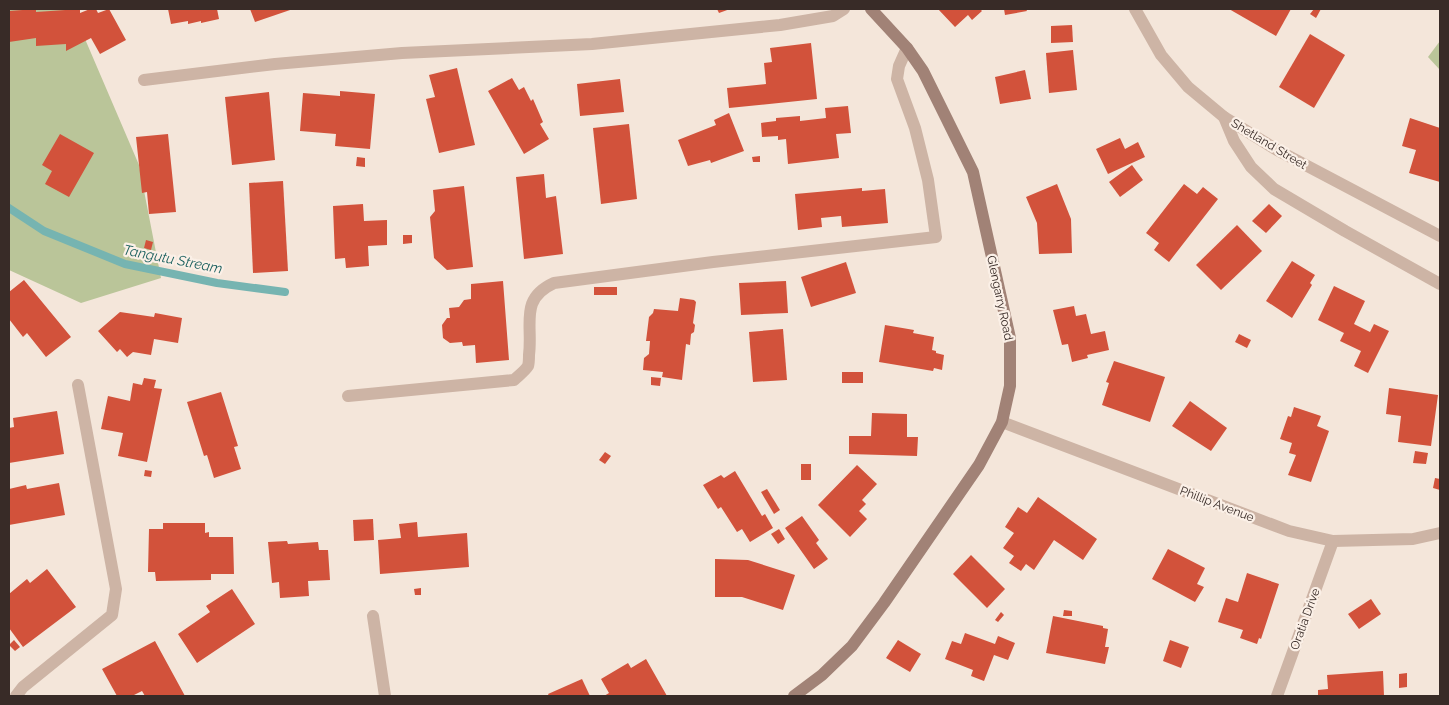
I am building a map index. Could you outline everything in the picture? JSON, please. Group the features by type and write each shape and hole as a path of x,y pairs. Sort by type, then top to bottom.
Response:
{"main road":[{"name":"Glengarry Road","path":"794,696 822,675 852,646 980,465 1002,422 1010,386 1010,338 973,172 923,71 907,48 871,9"}],"street":[{"path":"144,80 275,64 402,53 592,44 780,25 833,16 844,9"},
{"name":"Shetland Street","path":"1136,9 1161,55 1188,87 1224,117 1277,150 1440,236"},
{"path":"348,396 514,380 528,366 530,346 529,312 532,302 539,293 554,283 713,262 936,237 928,180 920,147 897,79 899,66 907,48"},
{"path":"1224,117 1234,141 1251,166 1274,189 1440,284"},
{"path":"16,696 23,687 112,615 116,589 78,385"},
{"name":"Phillip Avenue","path":"1002,422 1289,531 1333,541 1413,539 1440,533"},
{"name":"Oratia Drive","path":"1277,696 1333,541"},
{"path":"373,616 385,696"}],"green space":[{"path":"9,9 76,9 85,39 139,165 161,278 81,303 9,270"},
{"path":"1440,41 1440,70 1428,57"}],"building":[{"path":"36,9 36,12 80,9 80,13 96,9 98,13 109,9 126,40 100,54 91,38 66,51 66,44 36,46 36,38 9,42 9,11"},
{"path":"168,9 217,9 219,19 201,23 201,21 188,24 188,21 171,24"},
{"path":"250,9 293,9 255,22"},
{"path":"717,9 730,9 719,13"},
{"path":"938,9 980,9 982,11 972,20 968,15 955,27"},
{"path":"1004,9 1026,9 1027,11 1005,15"},
{"path":"1229,9 1291,9 1276,36"},
{"path":"1314,9 1321,9 1316,18 1310,14"},
{"path":"1072,25 1073,42 1051,43 1051,26"},
{"path":"1310,34 1345,55 1314,108 1279,87"},
{"path":"811,43 817,99 729,108 727,88 766,84 764,63 772,62 770,48"},
{"path":"1073,50 1077,90 1049,93 1046,53"},
{"path":"457,68 475,145 439,153 426,99 435,97 429,75"},
{"path":"1025,70 1031,99 1000,104 995,77"},
{"path":"512,78 519,90 524,87 531,101 533,99 543,122 540,124 549,139 524,154 488,91"},
{"path":"620,79 624,112 580,116 577,84"},
{"path":"340,91 375,94 370,149 335,146 336,134 300,131 303,93 340,96"},
{"path":"269,92 275,160 232,165 225,97"},
{"path":"848,106 851,133 836,134 839,158 788,164 786,139 778,140 778,136 762,137 761,123 776,121 776,118 800,116 800,121 826,118 825,108"},
{"path":"729,113 744,151 711,163 710,160 688,166 678,140 716,125 714,120"},
{"path":"1410,118 1440,128 1440,182 1409,173 1416,150 1402,146"},
{"path":"629,124 637,199 601,204 593,128"},
{"path":"60,134 94,153 69,197 45,184 52,171 42,165"},
{"path":"168,134 176,212 149,214 147,192 142,193 136,137"},
{"path":"1120,138 1125,149 1138,142 1145,157 1108,174 1096,149"},
{"path":"760,156 760,162 753,162 752,157"},
{"path":"357,157 365,158 365,167 356,166"},
{"path":"1132,165 1143,180 1120,197 1109,182"},
{"path":"544,174 546,198 556,196 563,254 524,259 516,177"},
{"path":"283,181 288,271 253,273 249,183"},
{"path":"1057,184 1071,219 1072,253 1039,254 1037,223 1026,197"},
{"path":"1184,184 1197,194 1203,187 1218,199 1169,262 1154,250 1159,243 1146,233"},
{"path":"464,186 473,267 447,270 434,258 430,217 435,211 433,190"},
{"path":"862,188 862,191 885,189 888,223 842,227 841,216 821,218 822,227 798,230 795,194"},
{"path":"363,204 364,221 387,220 387,245 368,246 369,266 346,268 345,258 335,259 333,206"},
{"path":"1269,204 1282,216 1266,233 1252,221"},
{"path":"1237,225 1262,251 1221,290 1196,265"},
{"path":"403,235 412,235 412,243 403,244"},
{"path":"146,240 153,242 151,250 144,248"},
{"path":"1292,261 1315,275 1310,283 1312,285 1292,318 1266,301"},
{"path":"846,262 856,293 811,307 801,277"},
{"path":"24,280 71,337 46,357 27,333 23,337 9,319 9,292"},
{"path":"503,281 509,360 476,363 475,345 463,346 462,342 450,343 443,338 442,325 447,318 450,318 449,308 459,307 464,300 471,299 471,284"},
{"path":"786,281 788,313 741,315 739,283"},
{"path":"1334,286 1365,301 1354,324 1370,332 1374,324 1389,331 1368,373 1354,366 1361,351 1340,341 1344,333 1318,320"},
{"path":"594,287 617,287 617,295 594,295"},
{"path":"680,298 696,302 693,323 695,325 694,332 691,334 690,345 686,344 682,380 662,377 663,372 643,370 644,358 649,354 650,341 646,341 649,317 654,309 678,311"},
{"path":"1074,306 1076,316 1086,314 1091,334 1105,331 1109,350 1087,355 1088,358 1072,362 1068,344 1062,345 1053,310"},
{"path":"120,312 154,317 155,313 182,318 178,343 154,339 151,355 133,352 127,357 120,349 117,352 98,331"},
{"path":"885,325 914,330 913,333 934,337 932,350 944,355 942,370 934,368 933,371 879,362"},
{"path":"783,329 787,380 753,382 749,332"},
{"path":"1239,334 1251,340 1247,348 1235,342"},
{"path":"1114,361 1165,377 1150,422 1102,405 1109,383 1106,382"},
{"path":"842,372 863,372 863,383 842,383"},
{"path":"651,377 661,378 660,386 651,385"},
{"path":"144,378 156,380 154,388 162,389 147,462 118,456 123,433 101,429 108,396 130,401 133,383 142,385"},
{"path":"1389,388 1438,395 1431,446 1398,442 1401,416 1386,414"},
{"path":"221,392 238,446 234,447 241,469 214,478 207,455 204,456 187,402"},
{"path":"1190,401 1227,428 1211,451 1172,426"},
{"path":"1294,407 1321,416 1317,426 1329,431 1311,482 1288,475 1296,455 1289,453 1292,443 1280,439 1288,416 1291,417"},
{"path":"57,411 64,454 9,463 9,428 14,427 13,418"},
{"path":"872,413 907,414 907,437 918,437 917,456 849,454 849,436 871,436"},
{"path":"1415,451 1428,453 1426,464 1413,463"},
{"path":"605,452 611,456 605,464 599,460"},
{"path":"801,464 811,464 811,480 801,480"},
{"path":"857,465 877,484 862,500 866,504 859,511 867,519 850,537 818,505"},
{"path":"145,470 152,471 151,477 144,476"},
{"path":"735,471 762,516 765,514 773,528 750,542 742,529 737,532 721,507 718,509 703,485 721,475 724,478"},
{"path":"1435,478 1440,479 1440,490 1433,488"},
{"path":"59,483 65,515 9,525 9,489 26,485 27,489"},
{"path":"767,489 780,510 774,514 761,492"},
{"path":"1038,497 1097,539 1083,560 1054,540 1034,570 1026,564 1021,571 1009,563 1014,556 1003,548 1014,533 1005,527 1018,507 1027,513"},
{"path":"802,516 819,540 816,543 828,559 814,569 785,528"},
{"path":"373,519 374,540 354,541 353,520"},
{"path":"417,522 418,537 467,533 469,567 380,574 378,540 401,538 399,524"},
{"path":"163,523 205,523 205,533 209,532 209,537 233,537 234,574 211,574 211,580 156,581 155,572 148,572 149,529 163,529"},
{"path":"779,529 785,539 778,544 771,534"},
{"path":"287,541 288,544 318,542 319,550 328,550 330,580 308,581 309,596 280,598 279,582 272,583 268,542"},
{"path":"1168,549 1205,568 1197,584 1204,587 1195,602 1152,579"},
{"path":"971,555 1005,589 987,608 953,574"},
{"path":"715,559 748,560 795,575 783,610 742,597 715,597"},
{"path":"47,569 76,607 23,647 9,628 9,594 27,579 30,583"},
{"path":"1247,573 1279,584 1261,639 1259,638 1257,644 1240,638 1243,630 1218,622 1226,598 1238,602"},
{"path":"421,588 421,595 415,595 414,589"},
{"path":"232,589 255,624 197,663 178,634 210,612 206,606"},
{"path":"1371,599 1381,614 1359,629 1348,614"},
{"path":"1064,610 1072,611 1072,616 1063,616"},
{"path":"1001,612 1004,615 998,622 995,620"},
{"path":"1053,616 1103,626 1103,628 1108,629 1105,647 1109,647 1105,664 1046,653"},
{"path":"965,633 995,644 998,636 1015,643 1008,660 994,655 984,681 971,676 973,670 945,659 952,641 961,644"},
{"path":"14,640 20,647 15,651 9,645"},
{"path":"898,640 921,654 910,672 886,658"},
{"path":"1170,640 1189,647 1181,668 1163,661"},
{"path":"155,641 185,696 145,696 142,691 132,696 117,696 102,669"},
{"path":"646,659 667,696 604,696 609,693 601,679 628,663 631,668"},
{"path":"1383,671 1384,696 1318,696 1318,690 1328,689 1327,675"},
{"path":"1407,673 1407,687 1399,688 1399,674"},
{"path":"582,679 590,696 549,696 548,694"}],"waterway":[{"name":"Tangutu Stream","path":"9,208 44,231 125,264 217,283 285,292"}]}
